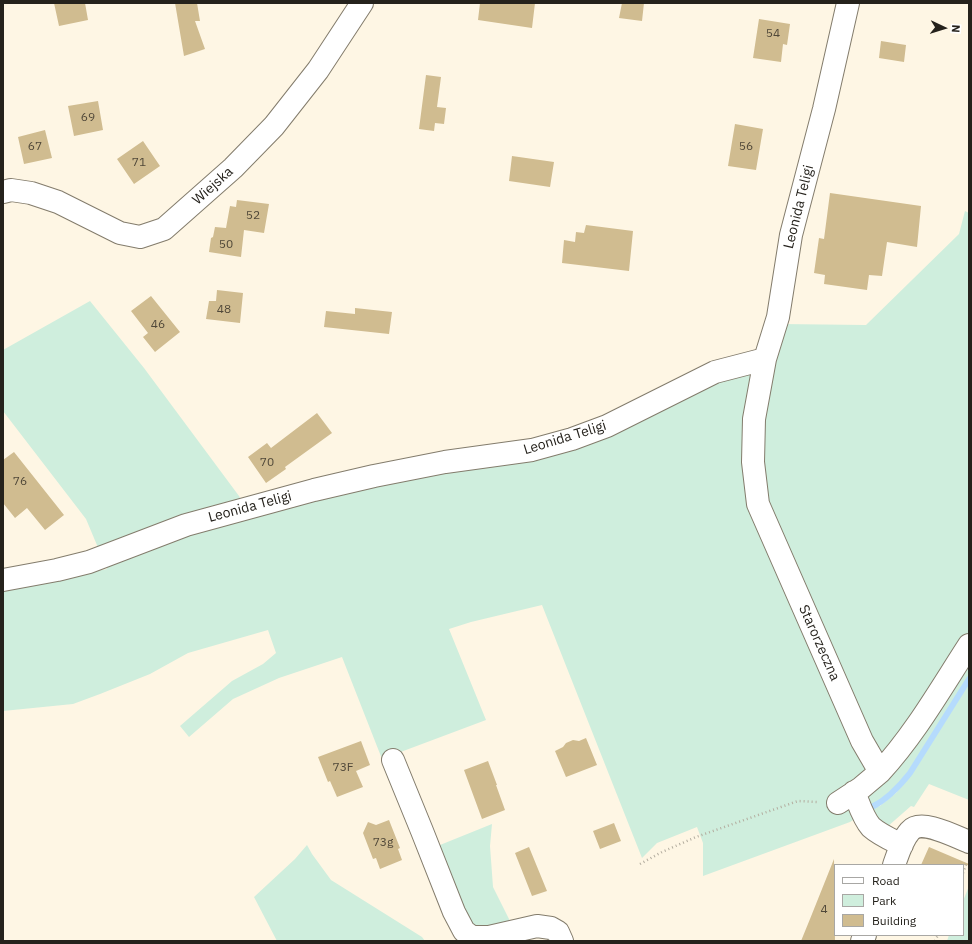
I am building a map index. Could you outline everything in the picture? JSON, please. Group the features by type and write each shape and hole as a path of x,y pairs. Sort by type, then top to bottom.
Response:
{"street":[{"name":"Wiejska","path":"3,192 11,190 31,193 58,202 120,233 140,237 164,229 233,168 274,126 318,70 362,3"},
{"name":"Leonida Teligi","path":"3,580 57,570 89,562 186,524 314,490 445,462 532,450 572,439 607,426 715,372 765,359 778,316 791,235 824,109 848,3"},
{"name":"Starorzeczna","path":"765,359 754,419 753,462 758,504 862,741 880,772"},
{"path":"906,837 877,832 846,798 880,772 893,758 931,704 969,645"},
{"path":"393,760 454,912 464,931 472,937 490,937 537,926 550,928 558,932 562,941"},
{"path":"894,864 906,837 919,826 928,826 969,842"}],"path":[{"path":"640,864 662,852 696,837 798,801 846,798"},
{"path":"964,870 969,858"}],"green space":[{"path":"965,211 969,213 969,675 908,773 888,796 872,805 874,808 880,806 896,793 911,775 969,682 969,800 929,784 914,807 911,806 879,834 862,815 850,822 703,876 703,843 697,827 657,843 642,858 542,605 471,622 449,629 486,720 382,759 342,657 279,678 233,699 189,737 180,726 232,681 263,664 276,653 268,630 188,653 150,674 73,704 3,711 3,573 56,579 107,569 86,519 3,411 3,350 90,301 144,368 239,496 250,517 356,484 525,458 747,363 780,324 866,325 959,234"},
{"path":"492,824 490,846 493,887 513,927 478,930 461,916 444,870 440,845"},
{"path":"307,845 331,880 422,937 425,941 277,941 254,897 295,859"},
{"path":"969,886 969,941 947,941 949,936 964,936 964,898"}],"building":[{"path":"54,3 85,3 88,20 59,26"},
{"path":"175,3 197,3 200,21 195,21 205,49 184,56"},
{"path":"480,3 535,3 532,28 478,20"},
{"path":"622,3 644,3 642,21 619,18"},
{"path":"759,19 790,24 787,45 783,44 781,62 753,58"},
{"path":"881,41 906,45 904,62 879,58"},
{"path":"426,75 441,77 437,107 446,108 444,124 435,123 434,131 419,129"},
{"path":"98,101 103,130 74,136 68,106"},
{"path":"735,124 763,129 756,170 728,166"},
{"path":"45,130 52,158 24,164 18,137"},
{"path":"143,141 160,166 134,184 117,159"},
{"path":"512,156 554,162 550,187 509,181"},
{"path":"830,193 921,206 917,247 887,242 882,276 869,275 867,290 824,284 825,275 814,273 819,238 824,239"},
{"path":"237,200 269,204 264,233 244,230 241,257 209,252 211,238 213,237 215,227 226,228 230,206 236,207"},
{"path":"586,225 633,231 629,271 562,263 564,240 575,242 576,232 584,233"},
{"path":"217,290 243,293 240,323 206,319 209,301 216,301"},
{"path":"151,296 180,332 155,352 143,337 148,333 131,311"},
{"path":"355,308 392,312 389,334 324,327 326,311 355,314"},
{"path":"317,413 332,433 285,467 286,469 266,483 248,457 267,443 271,448"},
{"path":"14,452 64,515 45,530 27,508 15,518 3,503 3,460"},
{"path":"586,738 597,765 566,777 555,751 573,740 579,741"},
{"path":"361,741 370,765 356,771 363,787 337,797 330,781 328,782 318,757"},
{"path":"488,761 505,810 482,819 464,770"},
{"path":"389,820 400,848 398,849 402,860 380,869 376,858 373,859 363,833 368,822 376,825"},
{"path":"614,823 621,841 600,849 593,831"},
{"path":"529,847 547,891 532,896 515,853"},
{"path":"929,847 969,865 964,864 921,864"},
{"path":"834,859 835,941 801,941"}],"waterway":[{"path":"872,807 893,792 910,773 969,679"}]}
